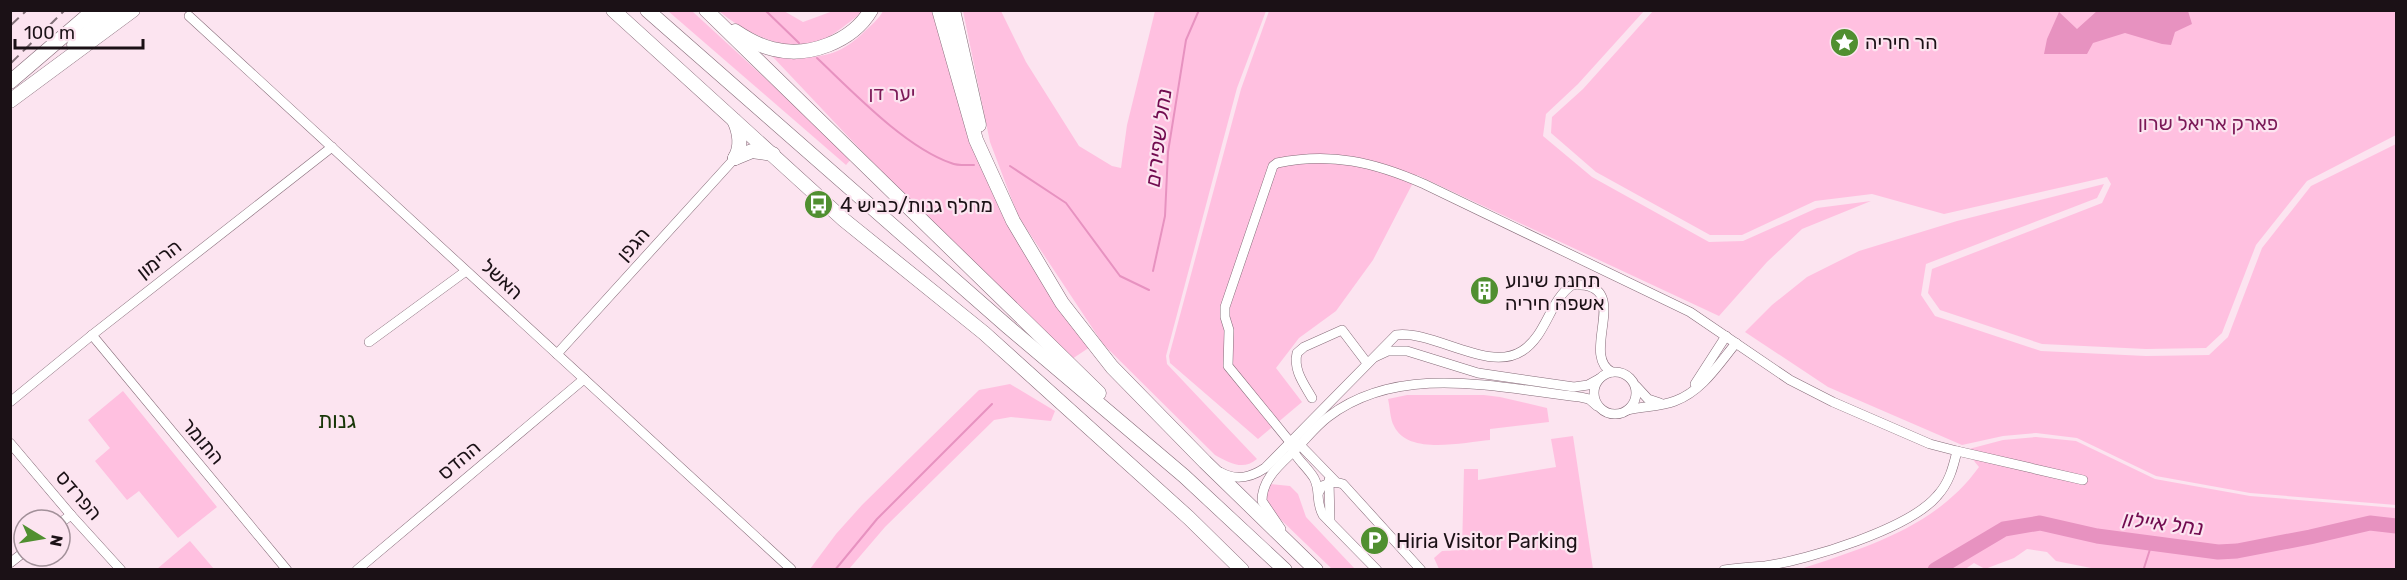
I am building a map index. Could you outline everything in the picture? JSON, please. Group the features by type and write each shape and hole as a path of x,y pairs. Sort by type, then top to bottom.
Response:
{"highway":[{"path":"10,82 94,10"},
{"path":"10,100 113,10"},
{"path":"10,100 134,10"},
{"path":"606,10 661,53"},
{"path":"613,10 844,220 984,333 1189,518 1242,570"},
{"path":"647,10 1007,326 1184,476"},
{"path":"707,11 734,31 761,46 794,52 824,46 840,39 856,29 871,10"},
{"path":"939,10 966,112 994,183 1048,281 1080,328 1112,367 1316,570"},
{"path":"953,10 965,69 994,183"},
{"path":"707,11 1184,476 1285,570"},
{"path":"733,118 740,138 739,151 735,158"},
{"path":"735,158 752,151 774,154"}],"street":[{"name":"האשל","path":"189,16 791,569"},
{"name":"הרימון","path":"10,402 332,147"},
{"name":"הגפן","path":"557,354 735,158"},
{"path":"1377,570 1330,522 1318,506 1316,480 1294,447 1228,366 1229,330 1224,317 1225,307 1269,172 1277,163 1308,158 1337,159 1380,166 1400,173 1690,312 1790,380 1833,402 1930,444 2083,480"},
{"path":"369,342 466,270"},
{"path":"1297,550 1262,501 1265,482 1369,361 1396,335 1405,334 1490,356 1508,357 1521,352 1540,332 1564,291 1572,285 1580,285 1595,290 1604,304 1606,313 1599,355 1602,364 1612,372 1624,374 1641,393 1655,403 1674,402"},
{"path":"1312,398 1296,369 1297,353 1304,347 1342,330 1369,361"},
{"name":"התומר","path":"92,335 287,570"},
{"path":"1684,397 1700,378 1726,336"},
{"path":"1205,462 1231,477 1248,477 1294,447 1328,417 1356,400 1391,387 1453,384 1502,386 1589,399 1612,415 1674,402 1684,397 1710,375 1736,343"},
{"path":"1369,361 1388,351 1407,351 1466,370 1574,387 1588,385 1612,372"},
{"name":"ההדס","path":"357,570 584,379"},
{"path":"1597,405 1593,392 1599,379"},
{"path":"1628,410 1635,400 1634,383"},
{"name":"הפרדס","path":"10,443 64,508"},
{"path":"1294,447 1331,479 1350,490 1421,570"},
{"path":"1724,570 1767,566 1828,550 1858,541 1914,515 1936,498 1945,486 1951,476 1958,451"},
{"path":"1318,492 1331,479"},
{"path":"1330,522 1331,479"},
{"name":"הפרדס","path":"72,517 121,570"}],"green space":[{"path":"668,11 692,11 852,158 846,165"},
{"path":"719,11 784,11 803,22 833,11 864,11 818,42 793,45 779,43 752,33"},
{"name":"יער דן","path":"883,11 934,11 965,121 1090,347 1072,359 906,198 772,56 811,57 832,53 853,41 875,22"},
{"path":"963,11 1001,11 1026,62 1079,146 1112,166 1121,168 1127,125 1155,11 1266,11 1237,88 1166,356 1167,364 1257,459 1252,463 1236,464 1215,455 1103,344 1018,216 990,142"},
{"path":"1269,11 1644,11 1578,84 1546,114 1543,136 1592,177 1709,242 1743,241 1817,208 1871,201 1802,229 1767,262 1719,316 1417,175 1373,260 1336,311 1299,338 1276,368 1302,402 1258,439 1170,363 1169,356 1241,89"},
{"name":"פארק אריאל שרון","path":"1653,11 2396,11 2396,135 2307,181 2256,245 2222,333 2206,348 2146,349 2042,344 1940,310 1928,293 1932,269 2102,203 2111,184 2107,177 1944,214 1872,194 1815,201 1742,235 1710,235 1596,172 1551,133 1552,117 1583,89"},
{"path":"2396,144 2396,505 2250,493 2156,476 2077,438 2036,433 2003,436 1962,445 1828,387 1745,332 1772,305 1807,277 1859,251 1957,221 2104,184 2097,198 1926,264 1921,295 1935,316 2041,351 2146,356 2209,355 2228,337 2262,248 2311,186"},
{"path":"1010,384 1055,411 1051,421 1011,417 994,420 885,527 849,569 810,569 836,534 862,505 979,390"},
{"path":"123,391 217,507 178,538 139,491 127,500 95,461 110,448 88,420"},
{"path":"1407,395 1500,397 1547,408 1549,422 1490,429 1490,440 1438,445 1424,444 1411,441 1401,435 1394,426 1388,399"},
{"path":"1573,436 1593,569 1439,569 1434,558 1442,551 1462,550 1464,469 1478,469 1478,480 1556,467 1551,439"},
{"path":"2036,437 2076,441 2155,479 2250,496 2396,508 2396,569 2096,569 2056,561 2047,552 2027,549 2014,558 1985,569 1974,563 1964,570 1798,570 1898,533 1942,506 1979,467 1965,450 2003,440"},
{"path":"1269,484 1290,486 1298,494 1306,517 1355,569 1332,569 1277,516 1265,496"},
{"path":"190,541 214,569 157,569"}],"shaded area":[{"path":"2097,11 2188,11 2192,24 2175,32 2171,45 2125,33 2093,43 2087,54 2044,54 2047,39 2059,12 2077,29"}],"waterway":[{"path":"765,10 799,43"},
{"name":"נחל שפירים","path":"1153,271 1165,216 1168,152 1186,40 1199,10"},
{"path":"817,58 880,117 916,145 954,164 974,165"},
{"path":"1010,166 1066,203 1120,276 1149,290"},
{"name":"נחל שפירים","path":"835,570 877,519 992,404"},
{"name":"נחל איילון","path":"1935,570 2004,529 2040,523 2097,536 2218,552 2237,551 2370,523 2396,526"},
{"path":"2144,568 2152,543"}],"railway":[{"path":"10,26 27,10"},
{"path":"10,64 65,10"}],"place":[{"name":"הר חיריה","path":"1844,42"},
{"name":"מחלף גנות/כביש 4","path":"819,205"},
{"name":"תחנת שינוע אשפה חיריה","path":"1484,291"},
{"name":"Hiria Visitor Parking","path":"1375,541"}],"district":[{"name":"גנות","path":"337,420"}]}
